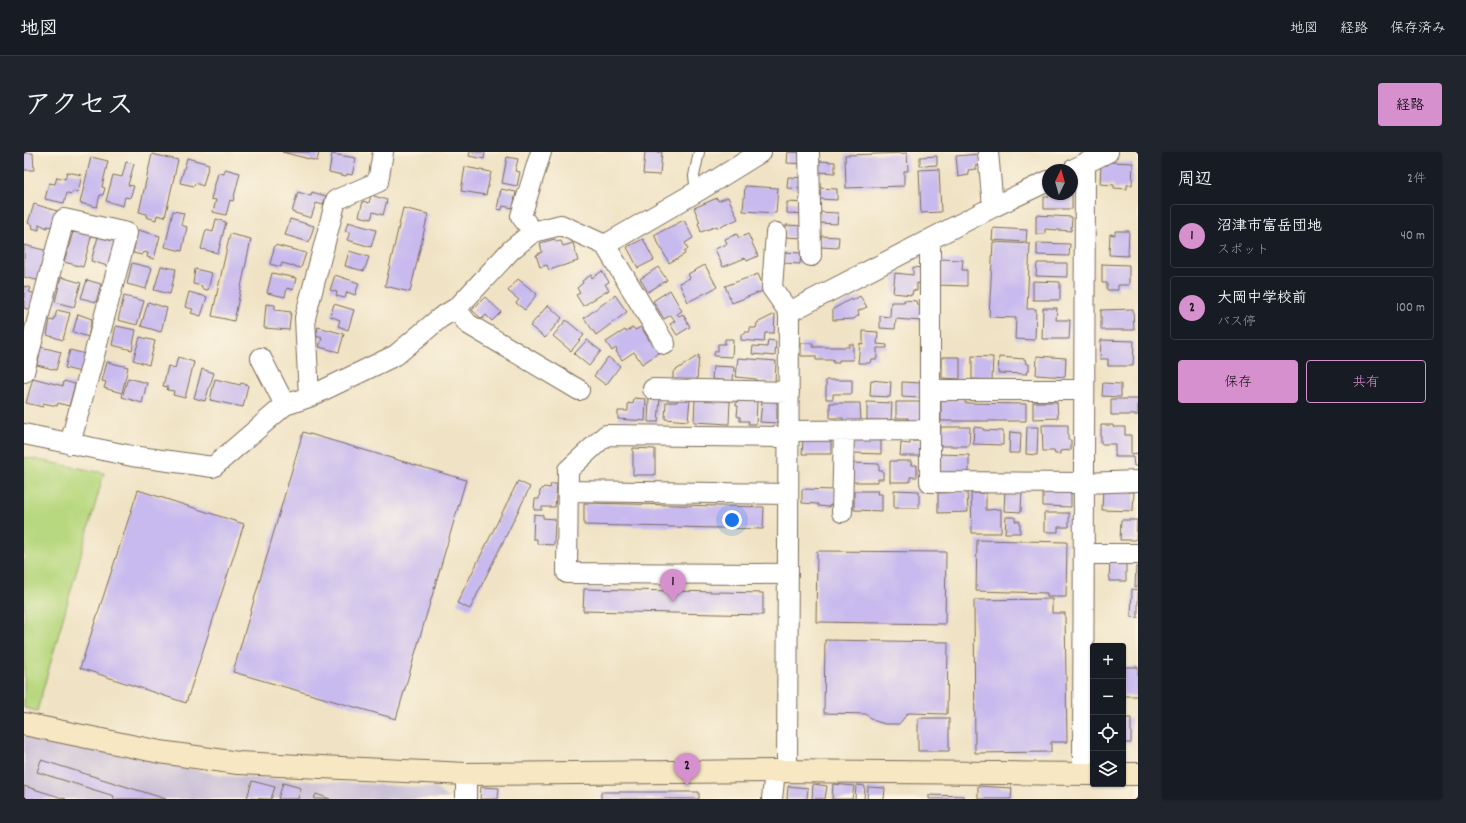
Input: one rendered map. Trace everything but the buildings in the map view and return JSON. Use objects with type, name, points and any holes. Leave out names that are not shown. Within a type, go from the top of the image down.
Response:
[{"type":"street","points":[[309,398],[305,318],[336,200],[378,182],[383,152]]},
{"type":"street","points":[[533,232],[521,216],[541,152]]},
{"type":"street","points":[[605,245],[761,152]]},
{"type":"street","points":[[809,152],[811,256]]},
{"type":"street","points":[[988,152],[993,206]]},
{"type":"street","points":[[24,724],[160,752],[238,763],[466,774],[781,771],[1088,774],[1084,554],[1084,390],[1077,163],[1108,152]]},
{"type":"street","points":[[789,312],[993,206],[1042,184]]},
{"type":"street","points":[[24,372],[64,219],[127,233],[70,444]]},
{"type":"street","points":[[24,434],[132,456],[213,468],[285,405],[309,398],[396,355],[440,318],[456,309],[511,250],[533,232],[561,225],[605,245],[665,344]]},
{"type":"street","points":[[772,799],[781,771],[788,574],[789,434],[789,312],[772,288],[776,233]]},
{"type":"street","points":[[930,240],[930,482],[1084,483],[1138,480]]},
{"type":"street","points":[[456,309],[468,324],[578,390]]},
{"type":"street","points":[[261,358],[285,405]]},
{"type":"street","points":[[653,389],[789,392]]},
{"type":"street","points":[[930,390],[1084,390]]},
{"type":"street","points":[[788,574],[567,573],[568,470],[606,435],[789,434],[844,431],[930,430]]},
{"type":"street","points":[[842,512],[844,431]]},
{"type":"street","points":[[568,491],[788,494]]},
{"type":"street","points":[[1084,554],[1138,554]]},
{"type":"street","points":[[466,774],[466,799]]},
{"type":"street","points":[[1126,774],[1138,774]]},
{"type":"lane","points":[[696,192],[694,176],[699,152]]},
{"type":"shaded area","points":[[24,730],[222,776],[436,788],[447,799],[24,799]]},
{"type":"green space","points":[[24,457],[104,473],[37,711],[24,708]]},
{"type":"place","name":"沼津市富岳団地","points":[[673,602]]},
{"type":"place","name":"大岡中学校前","points":[[687,786]]}]
